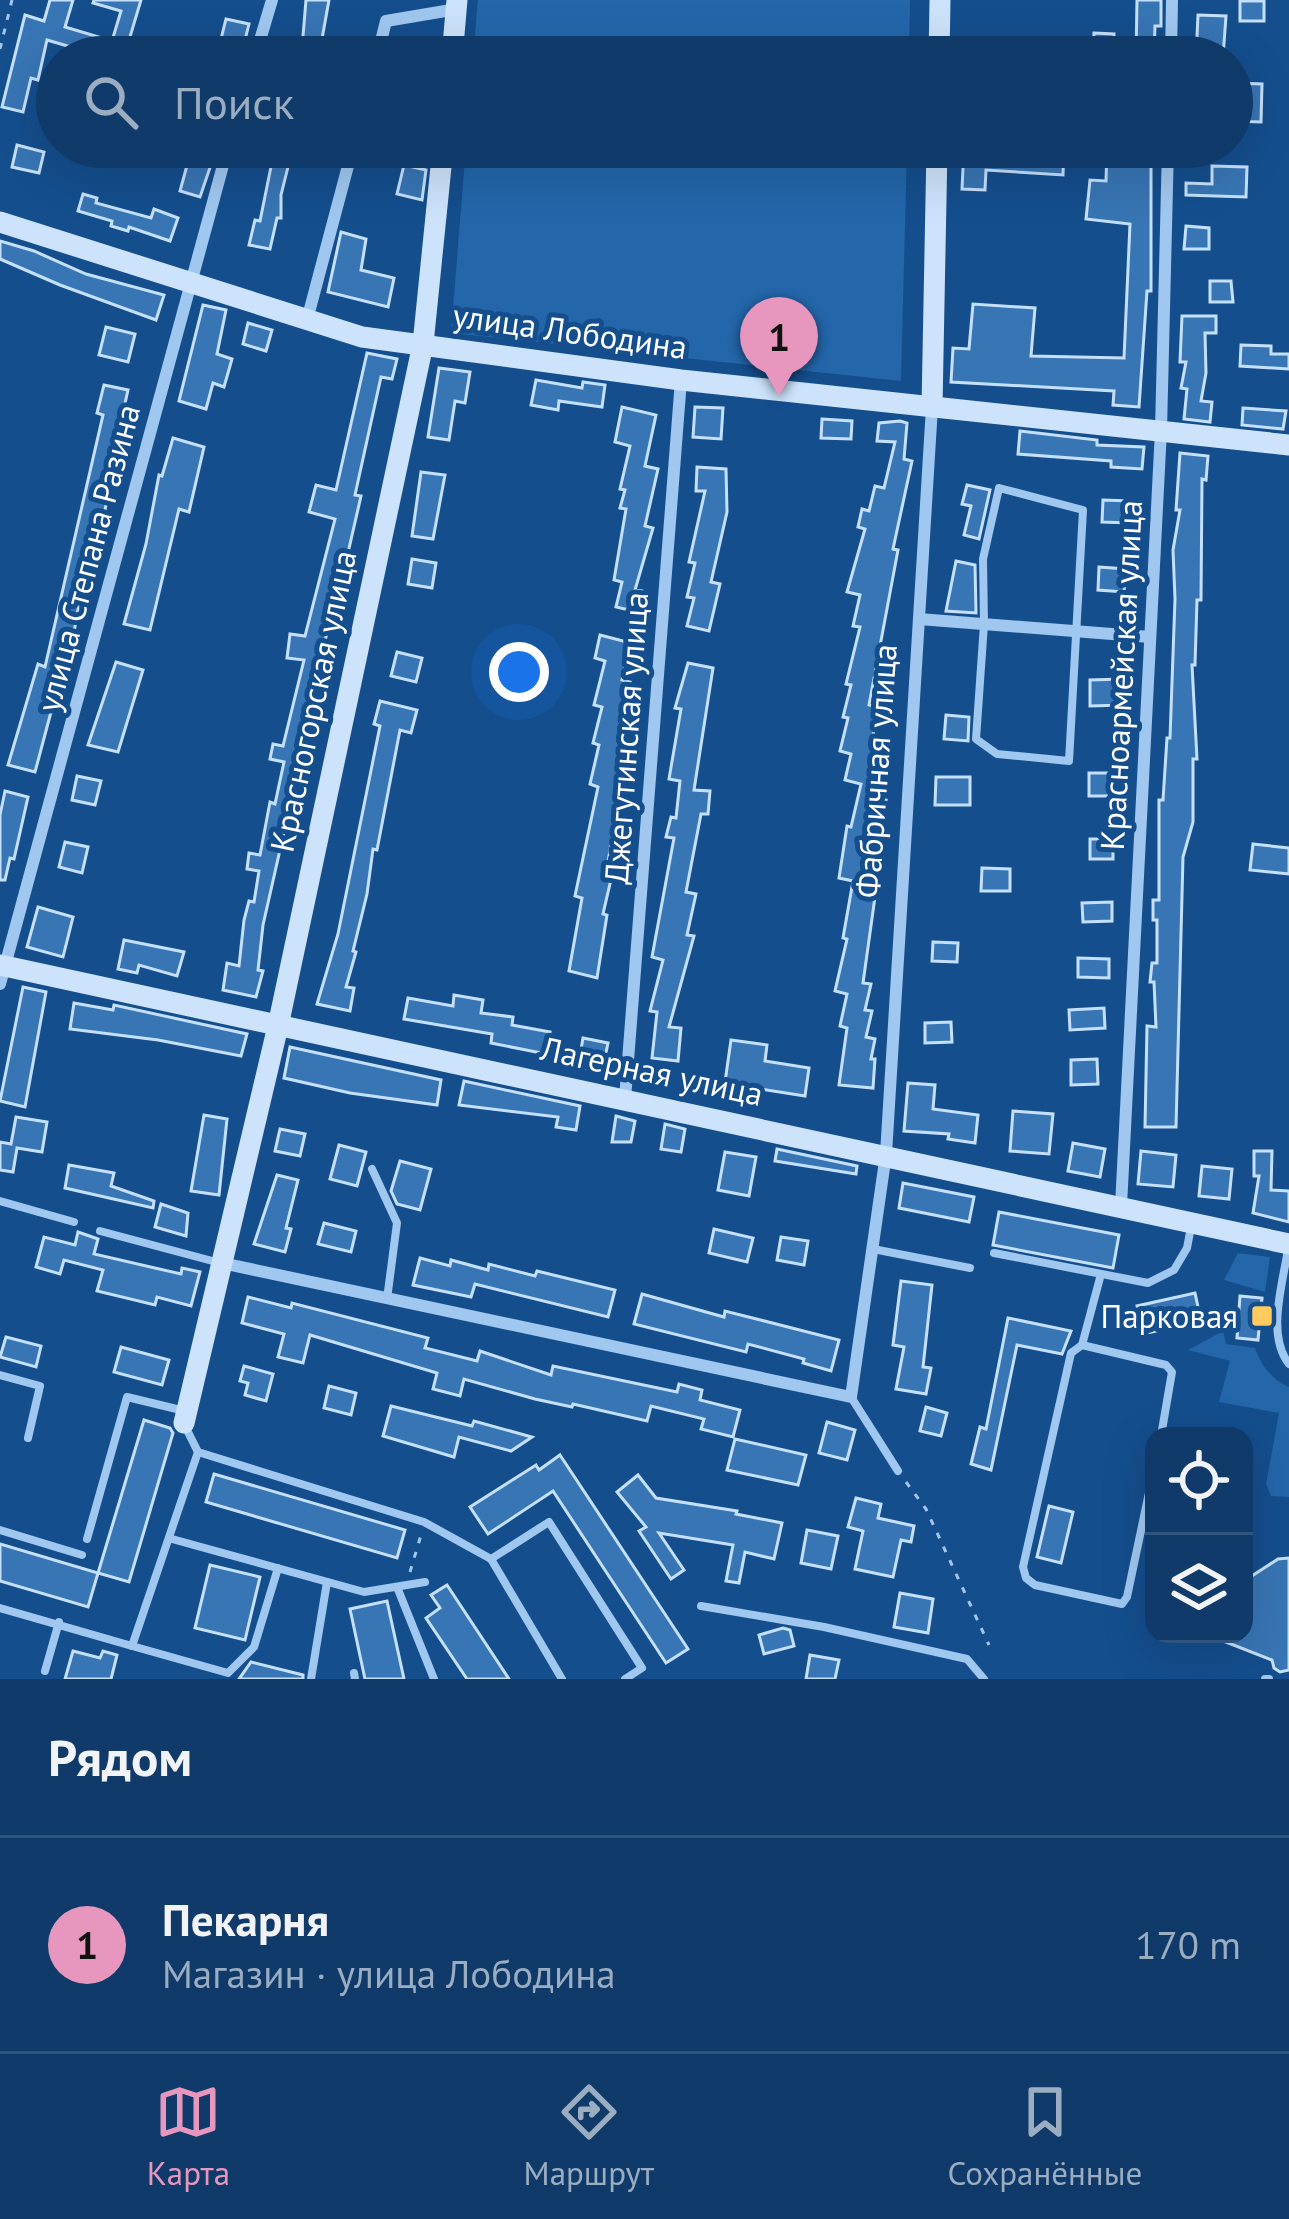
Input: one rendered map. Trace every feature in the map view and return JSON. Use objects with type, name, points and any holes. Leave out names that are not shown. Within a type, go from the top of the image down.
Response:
[{"type":"street","points":[[261,36],[272,0]]},
{"type":"street","points":[[939,36],[940,0]]},
{"type":"street","points":[[1171,36],[1172,0]]},
{"type":"street","points":[[382,36],[386,21],[457,5],[454,36]]},
{"type":"street","name":"улица Степана Разина","points":[[2,972],[222,168]]},
{"type":"street","points":[[307,320],[347,168]]},
{"type":"street","name":"Красногорская улица","points":[[185,1417],[278,1027],[423,344],[441,168]]},
{"type":"street","name":"Фабричная улица","points":[[851,1397],[886,1154],[932,407],[937,168]]},
{"type":"street","name":"Красноармейская улица","points":[[1121,1206],[1161,430],[1167,168]]},
{"type":"street","name":"улица Лободина","points":[[0,223],[362,337],[681,380],[1289,445]]},
{"type":"street","name":"Джегутинская улица","points":[[625,1100],[681,380]]},
{"type":"street","points":[[919,620],[1150,637]]},
{"type":"street","name":"Лагерная улица","points":[[2,972],[886,1154],[1289,1244]]},
{"type":"street","points":[[222,1263],[851,1397]]},
{"type":"lane","points":[[999,488],[1083,510],[1069,761],[997,754],[976,739],[984,624],[983,559],[999,488]]},
{"type":"lane","points":[[373,1169],[398,1223],[387,1301]]},
{"type":"lane","points":[[0,1201],[74,1222]]},
{"type":"lane","points":[[994,1253],[1148,1283],[1174,1270],[1192,1223]]},
{"type":"lane","points":[[100,1231],[222,1263]]},
{"type":"lane","points":[[1289,1244],[1278,1338],[1289,1364]]},
{"type":"lane","points":[[872,1249],[970,1268]]},
{"type":"lane","points":[[1101,1274],[1082,1345],[1071,1353],[1023,1567],[1026,1578],[1035,1585],[1122,1604],[1145,1512]]},
{"type":"lane","points":[[1082,1345],[1166,1365],[1172,1372],[1163,1427]]},
{"type":"lane","points":[[0,1375],[40,1386],[28,1438]]},
{"type":"lane","points":[[87,1539],[127,1397],[185,1417],[198,1452],[132,1646]]},
{"type":"lane","points":[[851,1397],[898,1471]]},
{"type":"lane","points":[[198,1452],[424,1522],[491,1559],[562,1679]]},
{"type":"lane","points":[[491,1559],[549,1522],[642,1668],[625,1679]]},
{"type":"lane","points":[[0,1530],[82,1555]]},
{"type":"lane","points":[[172,1539],[364,1592],[425,1582]]},
{"type":"lane","points":[[0,1608],[227,1676],[254,1647],[278,1568]]},
{"type":"lane","points":[[310,1679],[327,1582]]},
{"type":"lane","points":[[402,1586],[434,1679]]},
{"type":"lane","points":[[701,1606],[967,1659],[984,1679]]},
{"type":"lane","points":[[45,1671],[59,1622]]},
{"type":"path","points":[[0,49],[12,0]]},
{"type":"path","points":[[898,1471],[926,1509],[989,1645]]},
{"type":"path","points":[[402,1586],[424,1522]]},
{"type":"shaded area","points":[[478,0],[910,0],[909,36],[475,36]]},
{"type":"shaded area","points":[[464,168],[906,168],[901,381],[451,333]]},
{"type":"shaded area","points":[[1238,1253],[1270,1257],[1265,1292],[1224,1280]]},
{"type":"shaded area","points":[[1223,1331],[1226,1344],[1255,1348],[1268,1371],[1289,1387],[1289,1497],[1271,1496],[1266,1484],[1279,1413],[1219,1402],[1230,1361],[1188,1350]]},
{"type":"building","points":[[50,0],[73,0],[65,27],[95,36],[36,36],[36,79],[31,78],[23,112],[2,107],[25,15],[44,21]]},
{"type":"building","points":[[94,0],[141,0],[130,36],[114,36],[121,11],[93,3]]},
{"type":"building","points":[[306,0],[329,0],[323,36],[303,36]]},
{"type":"building","points":[[1137,0],[1161,0],[1161,26],[1155,26],[1155,36],[1136,36]]},
{"type":"building","points":[[1240,1],[1264,1],[1264,21],[1240,21]]},
{"type":"building","points":[[1198,15],[1226,16],[1225,36],[1197,36]]},
{"type":"building","points":[[226,19],[249,24],[246,36],[222,36]]},
{"type":"building","points":[[1253,84],[1262,84],[1261,122],[1253,122]]},
{"type":"building","points":[[17,145],[36,150],[39,173],[12,167]]},
{"type":"building","points":[[186,168],[210,168],[200,197],[180,191]]},
{"type":"building","points":[[271,168],[288,168],[281,218],[277,218],[270,249],[249,245],[255,220],[260,221]]},
{"type":"building","points":[[403,168],[426,170],[422,200],[397,194]]},
{"type":"building","points":[[963,168],[1063,168],[1063,175],[986,170],[985,190],[962,189]]},
{"type":"building","points":[[1106,168],[1151,168],[1151,291],[1147,291],[1139,407],[1113,405],[1114,391],[951,382],[953,348],[969,349],[973,304],[1035,308],[1031,356],[1124,358],[1130,224],[1086,219],[1090,180],[1106,181]]},
{"type":"building","points":[[1212,168],[1247,168],[1246,197],[1186,195],[1186,183],[1212,184]]},
{"type":"building","points":[[83,194],[97,198],[96,203],[151,218],[154,209],[178,218],[170,241],[111,226],[112,221],[78,211]]},
{"type":"building","points":[[1186,226],[1209,228],[1209,249],[1184,249]]},
{"type":"building","points":[[341,232],[366,239],[361,270],[394,278],[388,307],[328,292]]},
{"type":"building","points":[[0,241],[86,274],[164,295],[156,320],[0,259]]},
{"type":"building","points":[[1210,281],[1231,281],[1233,302],[1210,302]]},
{"type":"building","points":[[203,305],[226,310],[217,354],[232,359],[224,387],[213,383],[206,409],[179,401]]},
{"type":"building","points":[[1182,316],[1216,316],[1216,333],[1205,333],[1201,401],[1212,402],[1210,422],[1184,419]]},
{"type":"building","points":[[248,323],[272,330],[266,351],[243,344]]},
{"type":"building","points":[[106,327],[135,334],[128,362],[99,355]]},
{"type":"building","points":[[1241,345],[1271,346],[1271,354],[1289,354],[1289,369],[1240,366]]},
{"type":"building","points":[[367,353],[397,359],[392,379],[381,377],[355,495],[361,496],[328,626],[308,751],[292,797],[263,925],[258,970],[263,971],[256,997],[223,990],[227,963],[239,966],[244,920],[249,901],[254,902],[259,871],[247,869],[249,853],[260,855],[270,802],[275,804],[284,762],[270,759],[273,744],[283,746],[304,660],[287,658],[290,634],[305,636],[335,519],[309,512],[316,485],[336,490]]},
{"type":"building","points":[[439,368],[470,372],[465,403],[455,401],[449,440],[428,437]]},
{"type":"building","points":[[536,380],[582,388],[583,382],[605,385],[602,407],[559,401],[558,410],[531,405]]},
{"type":"building","points":[[104,385],[128,390],[120,440],[97,547],[92,546],[81,593],[73,638],[80,639],[74,665],[68,664],[55,697],[35,772],[8,765],[38,664],[45,667],[103,415],[97,413]]},
{"type":"building","points":[[622,407],[656,415],[645,466],[658,469],[645,526],[653,528],[635,590],[642,591],[637,612],[616,607],[622,582],[614,580],[626,509],[620,508],[625,490],[620,489],[630,446],[615,442]]},
{"type":"building","points":[[695,407],[723,408],[721,439],[693,437]]},
{"type":"building","points":[[1243,408],[1286,411],[1283,429],[1242,425]]},
{"type":"building","points":[[822,419],[852,421],[851,439],[821,438]]},
{"type":"building","points":[[879,423],[907,423],[904,459],[912,461],[869,705],[879,708],[872,740],[880,742],[870,796],[886,800],[881,821],[875,820],[864,864],[873,866],[867,895],[875,897],[863,983],[871,984],[865,1010],[872,1011],[866,1037],[875,1039],[873,1088],[839,1085],[847,1028],[840,1026],[847,994],[835,991],[853,881],[839,878],[847,826],[851,827],[861,784],[845,780],[851,754],[840,751],[851,685],[846,684],[860,627],[853,626],[860,595],[847,592],[865,529],[858,527],[862,509],[869,511],[875,486],[884,488],[895,442],[877,441]]},
{"type":"building","points":[[1020,431],[1097,440],[1097,445],[1144,447],[1142,469],[1111,467],[1111,461],[1018,454]]},
{"type":"building","points":[[173,438],[204,447],[189,512],[179,509],[150,630],[124,624],[159,475]]},
{"type":"building","points":[[1180,453],[1208,456],[1206,480],[1202,479],[1201,600],[1197,600],[1192,665],[1197,759],[1193,759],[1193,822],[1183,857],[1176,1127],[1145,1127],[1147,1026],[1156,1027],[1154,982],[1150,982],[1152,963],[1157,963],[1153,900],[1159,900],[1159,800],[1163,800],[1170,738]]},
{"type":"building","points":[[697,467],[726,469],[727,512],[711,582],[720,584],[709,631],[687,626],[694,598],[687,597],[695,563],[689,562],[705,491],[696,491]]},
{"type":"building","points":[[421,472],[445,475],[433,539],[412,536]]},
{"type":"building","points":[[967,485],[990,490],[979,539],[964,535],[971,506],[962,504]]},
{"type":"building","points":[[1103,500],[1130,501],[1130,523],[1102,522]]},
{"type":"building","points":[[412,559],[436,563],[432,588],[408,584]]},
{"type":"building","points":[[956,561],[975,565],[976,613],[946,611]]},
{"type":"building","points":[[1099,567],[1126,569],[1124,592],[1098,590]]},
{"type":"building","points":[[600,635],[631,643],[622,680],[630,682],[617,764],[624,766],[606,874],[612,875],[597,978],[569,971],[582,898],[575,896],[598,787],[590,784],[602,707],[594,705],[605,661],[595,658]]},
{"type":"building","points":[[397,652],[422,658],[416,682],[391,676]]},
{"type":"building","points":[[116,662],[143,670],[118,752],[88,745]]},
{"type":"building","points":[[688,663],[713,668],[694,790],[710,791],[686,892],[696,894],[687,935],[694,936],[669,1027],[681,1028],[678,1061],[652,1058],[657,1012],[650,1011],[663,960],[652,957],[674,838],[666,837],[671,817],[676,818],[680,781],[669,779],[681,709],[675,708]]},
{"type":"building","points":[[1123,679],[1124,705],[1090,706],[1090,680]]},
{"type":"building","points":[[380,701],[417,710],[411,733],[400,730],[377,850],[373,849],[346,987],[354,988],[350,1011],[317,1004],[338,934],[380,726],[374,724]]},
{"type":"building","points":[[946,715],[969,717],[968,741],[944,739]]},
{"type":"building","points":[[1089,773],[1116,773],[1116,796],[1089,796]]},
{"type":"building","points":[[77,776],[101,781],[95,805],[72,800]]},
{"type":"building","points":[[936,777],[970,777],[970,805],[935,805]]},
{"type":"building","points":[[5,791],[28,797],[14,859],[10,858],[5,880],[0,880],[0,815]]},
{"type":"building","points":[[1090,839],[1113,839],[1113,859],[1090,859]]},
{"type":"building","points":[[65,842],[88,847],[82,873],[59,867]]},
{"type":"building","points":[[1253,844],[1289,848],[1289,874],[1250,870]]},
{"type":"building","points":[[982,868],[1010,869],[1010,891],[981,891]]},
{"type":"building","points":[[1112,902],[1112,921],[1083,922],[1082,903]]},
{"type":"building","points":[[38,907],[73,917],[63,957],[27,947]]},
{"type":"building","points":[[124,940],[184,952],[177,976],[139,965],[137,973],[118,969]]},
{"type":"building","points":[[933,942],[958,943],[957,962],[932,961]]},
{"type":"building","points":[[1078,958],[1109,959],[1109,978],[1078,977]]},
{"type":"building","points":[[23,987],[46,992],[25,1107],[0,1101]]},
{"type":"building","points":[[454,995],[483,1000],[481,1013],[513,1017],[512,1025],[550,1032],[546,1054],[491,1043],[492,1034],[404,1019],[408,998],[453,1006]]},
{"type":"building","points":[[74,1003],[113,1010],[114,1005],[247,1034],[241,1056],[70,1029]]},
{"type":"building","points":[[1104,1008],[1105,1028],[1070,1030],[1069,1010]]},
{"type":"building","points":[[951,1022],[952,1042],[925,1043],[925,1023]]},
{"type":"building","points":[[583,1038],[608,1043],[602,1072],[578,1067]]},
{"type":"building","points":[[731,1040],[767,1045],[765,1061],[809,1068],[805,1096],[724,1089]]},
{"type":"building","points":[[290,1047],[441,1080],[437,1105],[284,1078]]},
{"type":"building","points":[[1097,1059],[1098,1084],[1071,1085],[1071,1060]]},
{"type":"building","points":[[464,1081],[580,1106],[576,1130],[556,1127],[558,1117],[459,1105]]},
{"type":"building","points":[[908,1083],[935,1085],[933,1109],[978,1115],[975,1143],[948,1139],[949,1134],[904,1131]]},
{"type":"building","points":[[1013,1111],[1053,1114],[1049,1154],[1010,1151]]},
{"type":"building","points":[[204,1115],[227,1119],[219,1195],[191,1191]]},
{"type":"building","points":[[616,1116],[635,1121],[631,1142],[612,1142]]},
{"type":"building","points":[[16,1117],[47,1122],[42,1152],[17,1148],[13,1172],[0,1170],[0,1142],[11,1144]]},
{"type":"building","points":[[665,1124],[685,1129],[681,1152],[661,1149]]},
{"type":"building","points":[[280,1129],[305,1134],[300,1156],[275,1151]]},
{"type":"building","points":[[1073,1143],[1105,1149],[1100,1177],[1068,1171]]},
{"type":"building","points":[[339,1145],[366,1152],[357,1186],[330,1179]]},
{"type":"building","points":[[777,1149],[857,1166],[856,1174],[775,1161]]},
{"type":"building","points":[[1141,1151],[1176,1155],[1173,1187],[1138,1184]]},
{"type":"building","points":[[1254,1151],[1272,1151],[1271,1190],[1289,1191],[1289,1222],[1253,1213],[1259,1176],[1254,1176]]},
{"type":"building","points":[[725,1152],[756,1157],[749,1196],[718,1190]]},
{"type":"building","points":[[400,1161],[431,1169],[420,1210],[397,1204],[391,1191]]},
{"type":"building","points":[[69,1165],[114,1173],[111,1186],[154,1201],[153,1208],[65,1188]]},
{"type":"building","points":[[1202,1166],[1232,1169],[1229,1199],[1199,1196]]},
{"type":"building","points":[[277,1175],[298,1180],[285,1252],[254,1244]]},
{"type":"building","points":[[903,1183],[974,1197],[969,1222],[899,1208]]},
{"type":"building","points":[[161,1204],[188,1213],[186,1236],[155,1227]]},
{"type":"building","points":[[999,1212],[1119,1235],[1113,1268],[993,1245]]},
{"type":"building","points":[[324,1223],[356,1231],[351,1252],[318,1244]]},
{"type":"building","points":[[714,1229],[753,1238],[747,1262],[709,1253]]},
{"type":"building","points":[[78,1232],[98,1239],[94,1254],[181,1274],[182,1268],[200,1272],[191,1306],[157,1297],[155,1305],[97,1291],[103,1270],[64,1260],[60,1274],[36,1267],[44,1237],[75,1245]]},
{"type":"building","points":[[781,1237],[808,1241],[804,1265],[777,1260]]},
{"type":"building","points":[[420,1258],[488,1270],[489,1264],[535,1276],[537,1271],[615,1290],[608,1317],[475,1284],[471,1297],[413,1285]]},
{"type":"building","points":[[901,1281],[932,1285],[923,1367],[931,1368],[926,1394],[896,1389],[904,1347],[893,1345]]},
{"type":"building","points":[[1195,1293],[1201,1321],[1143,1334],[1137,1306]]},
{"type":"building","points":[[642,1294],[724,1317],[725,1311],[839,1340],[831,1371],[748,1344],[746,1352],[634,1324]]},
{"type":"building","points":[[1240,1296],[1262,1298],[1258,1340],[1237,1338]]},
{"type":"building","points":[[248,1297],[291,1308],[292,1303],[428,1338],[425,1348],[477,1361],[480,1351],[551,1375],[553,1366],[677,1392],[679,1384],[702,1390],[700,1400],[740,1410],[733,1437],[701,1429],[704,1419],[651,1406],[647,1421],[535,1399],[464,1379],[460,1396],[433,1389],[437,1373],[310,1335],[303,1363],[278,1357],[284,1334],[242,1323]]},
{"type":"building","points":[[1008,1318],[1071,1331],[1062,1354],[1017,1345],[991,1470],[971,1464],[980,1427],[986,1429]]},
{"type":"building","points":[[6,1337],[41,1346],[36,1367],[0,1357]]},
{"type":"building","points":[[121,1347],[169,1360],[162,1385],[114,1372]]},
{"type":"building","points":[[244,1366],[273,1374],[266,1401],[245,1395],[248,1383],[240,1381]]},
{"type":"building","points":[[329,1386],[356,1393],[351,1415],[324,1408]]},
{"type":"building","points":[[391,1406],[532,1437],[511,1451],[459,1437],[454,1457],[383,1436]]},
{"type":"building","points":[[926,1407],[947,1413],[941,1436],[920,1431]]},
{"type":"building","points":[[144,1420],[173,1433],[129,1582],[98,1573]]},
{"type":"building","points":[[827,1422],[855,1430],[847,1460],[819,1453]]},
{"type":"building","points":[[735,1439],[806,1455],[798,1485],[727,1470]]},
{"type":"building","points":[[560,1455],[688,1649],[666,1663],[553,1491],[488,1534],[470,1507]]},
{"type":"building","points":[[214,1474],[405,1530],[397,1558],[206,1502]]},
{"type":"building","points":[[638,1475],[656,1498],[782,1523],[774,1559],[745,1552],[739,1583],[726,1581],[733,1545],[659,1533],[684,1570],[671,1579],[639,1531],[646,1527],[617,1492]]},
{"type":"building","points":[[856,1498],[881,1504],[878,1518],[914,1526],[911,1542],[901,1540],[893,1577],[855,1569],[863,1531],[848,1527]]},
{"type":"building","points":[[1049,1506],[1073,1512],[1061,1563],[1037,1557]]},
{"type":"building","points":[[807,1530],[838,1536],[831,1569],[801,1563]]},
{"type":"building","points":[[0,1544],[98,1573],[88,1607],[0,1581]]},
{"type":"building","points":[[1289,1558],[1289,1670],[1280,1672],[1272,1660],[1228,1643],[1253,1643],[1253,1575],[1278,1559]]},
{"type":"building","points":[[210,1565],[260,1577],[245,1640],[195,1628]]},
{"type":"building","points":[[447,1585],[509,1679],[467,1679],[426,1618],[440,1608],[431,1595]]},
{"type":"building","points":[[900,1593],[933,1599],[928,1633],[894,1627]]},
{"type":"building","points":[[387,1601],[404,1679],[365,1679],[350,1609]]},
{"type":"building","points":[[790,1630],[794,1646],[764,1654],[759,1635]]},
{"type":"building","points":[[73,1651],[100,1658],[103,1651],[117,1655],[111,1679],[65,1679]]},
{"type":"building","points":[[810,1655],[839,1660],[835,1679],[806,1679]]},
{"type":"building","points":[[251,1662],[303,1675],[303,1679],[239,1679]]},
{"type":"place","name":"Пекарня","points":[[779,396]]},
{"type":"place","name":"Парковая","points":[[1262,1316]]}]
